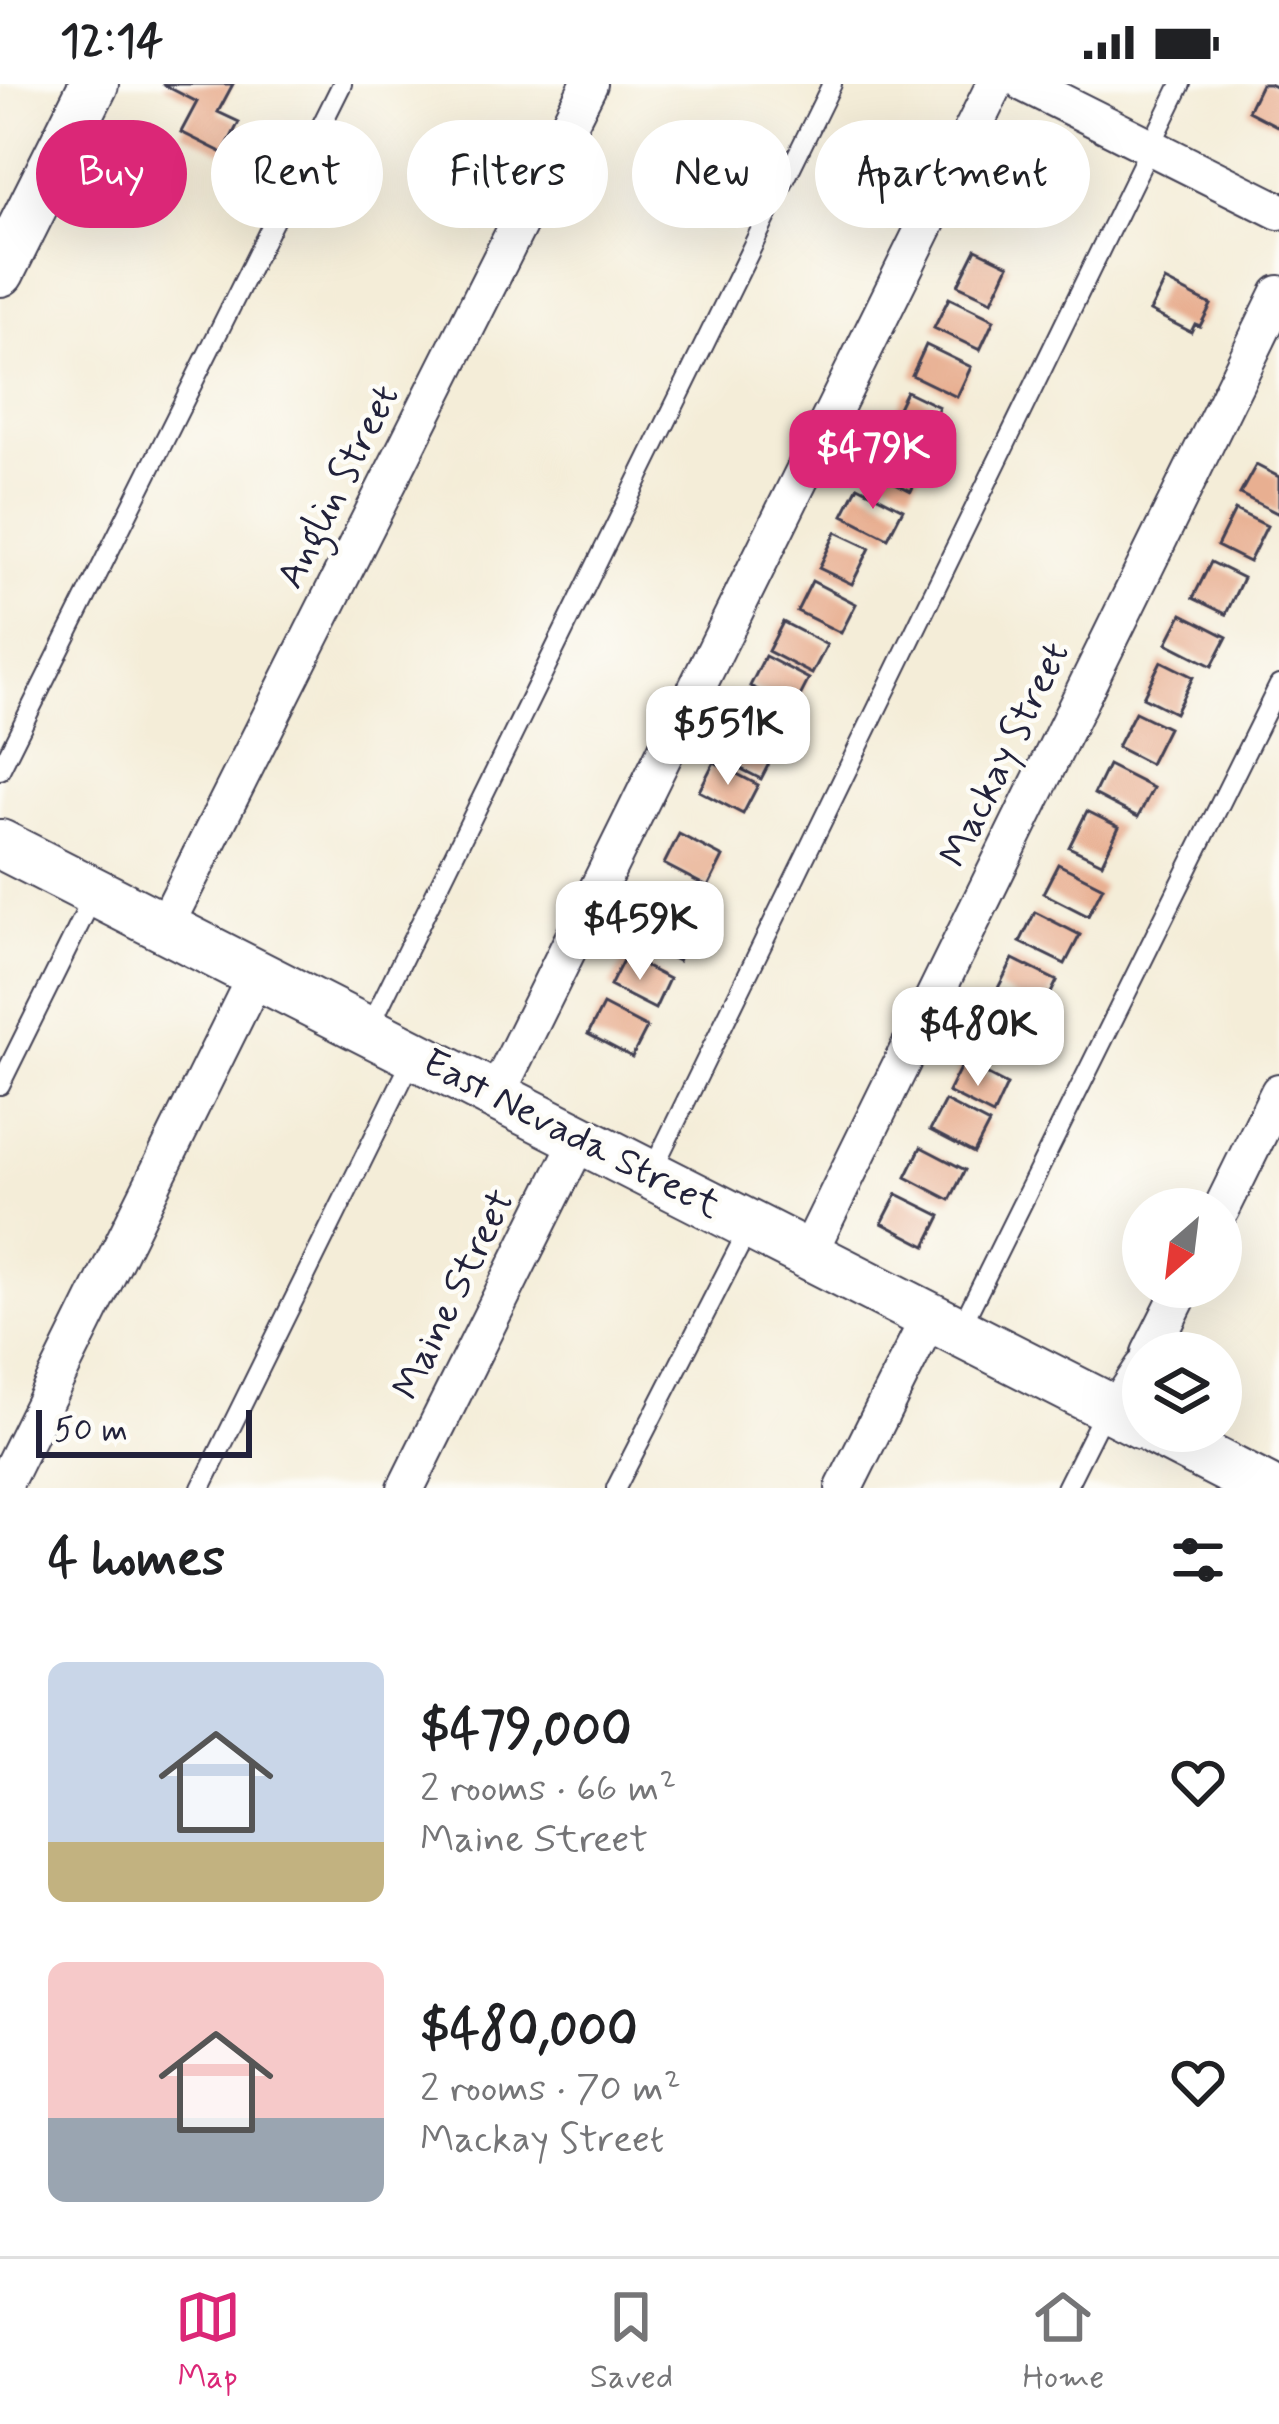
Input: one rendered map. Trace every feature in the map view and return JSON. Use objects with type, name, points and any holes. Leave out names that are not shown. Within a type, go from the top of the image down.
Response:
[{"type":"street","points":[[0,272],[94,84]]},
{"type":"street","name":"Anglin Street","points":[[164,928],[589,84]]},
{"type":"street","points":[[495,1097],[995,84]]},
{"type":"street","points":[[1024,84],[1279,211]]},
{"type":"street","name":"Mackay Street","points":[[808,1254],[1279,294]]},
{"type":"street","name":"East Nevada Street","points":[[0,844],[1122,1414]]},
{"type":"street","points":[[2,1488],[256,975]]},
{"type":"street","points":[[1232,1188],[1279,1092]]},
{"type":"street","name":"Maine Street","points":[[406,1488],[579,1140]]},
{"type":"street","points":[[844,1488],[945,1323]]},
{"type":"street","name":"East Nevada Street","points":[[1196,1452],[1266,1488]]},
{"type":"lane","points":[[0,770],[342,84]]},
{"type":"lane","points":[[367,1032],[832,84]]},
{"type":"lane","points":[[650,1175],[1181,84]]},
{"type":"lane","points":[[945,1323],[1279,686]]},
{"type":"lane","points":[[0,1084],[95,893]]},
{"type":"lane","points":[[201,1488],[414,1056]]},
{"type":"lane","points":[[616,1488],[750,1226]]},
{"type":"lane","points":[[1066,1488],[1122,1427]]},
{"type":"building","points":[[162,84],[233,84],[218,112],[235,120],[211,120],[211,147],[187,135],[187,121],[197,102]]},
{"type":"building","points":[[1261,84],[1279,89],[1279,127],[1248,111]]},
{"type":"building","points":[[976,249],[1009,265],[992,301],[958,285]]},
{"type":"building","points":[[1165,281],[1211,305],[1200,326],[1195,324],[1191,332],[1150,311]]},
{"type":"building","points":[[949,298],[994,320],[980,350],[934,328]]},
{"type":"building","points":[[926,345],[971,367],[957,397],[912,375]]},
{"type":"building","points":[[906,391],[939,407],[922,442],[889,426]]},
{"type":"building","points":[[881,439],[925,462],[911,491],[866,468]]},
{"type":"building","points":[[1256,465],[1279,477],[1279,514],[1240,494]]},
{"type":"building","points":[[858,486],[903,509],[888,538],[843,515]]},
{"type":"building","points":[[1235,510],[1267,526],[1249,562],[1217,546]]},
{"type":"building","points":[[836,532],[870,548],[852,584],[819,568]]},
{"type":"building","points":[[1211,562],[1243,578],[1226,614],[1193,598]]},
{"type":"building","points":[[812,581],[856,604],[841,633],[797,611]]},
{"type":"building","points":[[1182,614],[1227,637],[1212,666],[1167,643]]},
{"type":"building","points":[[783,622],[827,645],[812,674],[768,651]]},
{"type":"building","points":[[765,656],[809,679],[794,708],[750,686]]},
{"type":"building","points":[[1161,661],[1193,677],[1175,713],[1143,697]]},
{"type":"building","points":[[1135,712],[1168,728],[1150,764],[1117,747]]},
{"type":"building","points":[[732,727],[776,750],[761,779],[716,756]]},
{"type":"building","points":[[714,762],[758,785],[743,814],[699,791]]},
{"type":"building","points":[[1108,765],[1153,788],[1138,817],[1094,794]]},
{"type":"building","points":[[1087,811],[1119,827],[1102,863],[1069,847]]},
{"type":"building","points":[[679,834],[723,857],[708,887],[664,864]]},
{"type":"building","points":[[1058,864],[1103,887],[1088,916],[1043,893]]},
{"type":"building","points":[[648,909],[693,932],[678,961],[633,939]]},
{"type":"building","points":[[1035,912],[1080,935],[1065,964],[1020,942]]},
{"type":"building","points":[[625,956],[669,979],[655,1009],[610,986]]},
{"type":"building","points":[[1013,959],[1057,981],[1042,1011],[998,988]]},
{"type":"building","points":[[603,1005],[647,1028],[632,1057],[588,1034]]},
{"type":"building","points":[[963,1062],[1007,1085],[993,1115],[948,1092]]},
{"type":"building","points":[[945,1101],[989,1124],[974,1153],[930,1130]]},
{"type":"building","points":[[921,1147],[965,1170],[950,1200],[906,1177]]},
{"type":"building","points":[[897,1194],[941,1216],[926,1246],[882,1223]]}]
